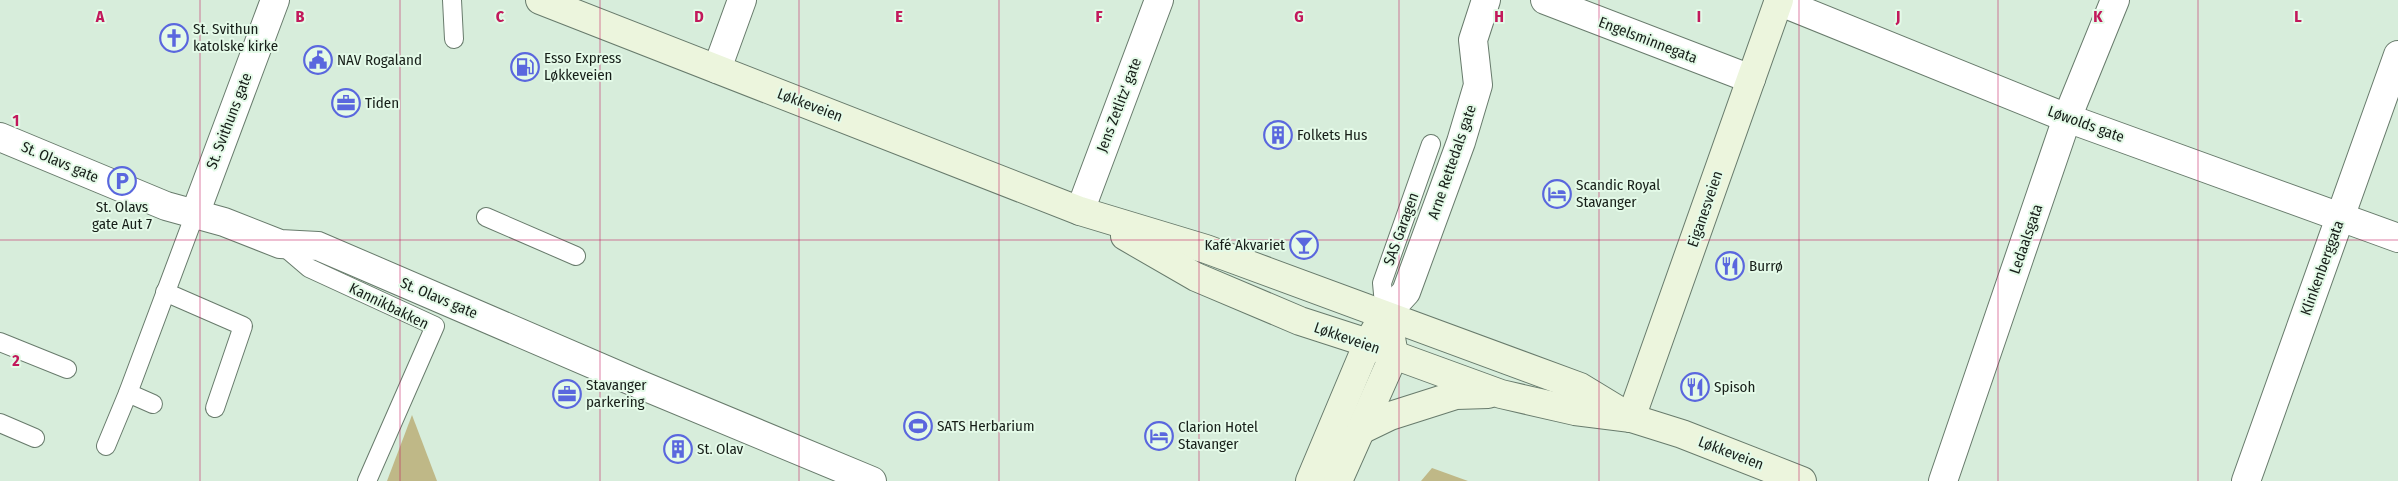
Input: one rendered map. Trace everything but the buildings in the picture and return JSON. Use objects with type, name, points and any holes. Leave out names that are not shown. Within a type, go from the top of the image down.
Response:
[{"type":"main road","name":"Løkkeveien","points":[[540,0],[1080,211],[1206,249],[1580,387],[1631,418]]},
{"type":"main road","name":"Eiganesveien","points":[[1631,418],[1779,0]]},
{"type":"main road","name":"Løkkeveien","points":[[1080,211],[1196,276],[1300,321],[1368,343],[1394,355],[1501,394],[1575,411],[1631,418],[1682,434],[1802,481]]},
{"type":"main road","name":"Arne Rettedals gate","points":[[1310,481],[1368,343],[1385,315]]},
{"type":"main road","points":[[1338,481],[1394,355],[1385,315]]},
{"type":"main road","points":[[1361,430],[1390,416],[1456,395],[1501,394]]},
{"type":"street","name":"St. Svithuns gate","points":[[195,214],[275,0]]},
{"type":"street","points":[[717,69],[742,0]]},
{"type":"street","name":"Jens Zetlitz' gate","points":[[1080,211],[1159,0]]},
{"type":"street","name":"Arne Rettedals gate","points":[[1385,315],[1406,292],[1461,142],[1478,85],[1473,40],[1486,0]]},
{"type":"street","name":"Engelsminnegata","points":[[1545,0],[1751,79]]},
{"type":"street","name":"Løwolds gate","points":[[1779,0],[2067,118],[2398,238]]},
{"type":"street","name":"Ledaalsgata","points":[[1943,481],[2067,118],[2115,0]]},
{"type":"street","name":"Klinkenberggata","points":[[2246,481],[2398,55]]},
{"type":"street","name":"St. Olavs gate","points":[[0,137],[166,206],[224,222],[280,244],[318,246],[641,385],[872,481]]},
{"type":"lane","points":[[452,0],[454,40]]},
{"type":"lane","name":"SAS Garagen","points":[[1385,315],[1382,283],[1431,144]]},
{"type":"lane","points":[[106,446],[128,393],[195,214]]},
{"type":"lane","points":[[486,217],[576,256]]},
{"type":"lane","name":"Kannikbakken","points":[[280,244],[309,268],[434,326],[367,481]]},
{"type":"lane","points":[[165,292],[243,326],[215,408]]},
{"type":"lane","points":[[0,342],[68,369]]},
{"type":"lane","points":[[128,393],[154,404]]},
{"type":"lane","points":[[0,423],[35,438]]},
{"type":"shaded area","points":[[412,415],[437,481],[387,481]]},
{"type":"shaded area","points":[[1432,468],[1468,481],[1421,481]]},
{"type":"place","name":"St. Svithun katolske kirke","points":[[174,38]]},
{"type":"place","name":"NAV Rogaland","points":[[318,60]]},
{"type":"place","name":"Esso Express Løkkeveien","points":[[525,67]]},
{"type":"place","name":"Tiden","points":[[346,103]]},
{"type":"place","name":"Folkets Hus","points":[[1278,135]]},
{"type":"place","name":"St. Olavs gate Aut 7","points":[[122,181]]},
{"type":"place","name":"Scandic Royal Stavanger","points":[[1557,194]]},
{"type":"place","name":"Kafé Akvariet","points":[[1304,245]]},
{"type":"place","name":"Burrø","points":[[1730,266]]},
{"type":"place","name":"Spisoh","points":[[1695,387]]},
{"type":"place","name":"Stavanger parkering","points":[[567,394]]},
{"type":"place","name":"SATS Herbarium","points":[[918,426]]},
{"type":"place","name":"Clarion Hotel Stavanger","points":[[1159,436]]},
{"type":"place","name":"St. Olav","points":[[678,449]]}]
